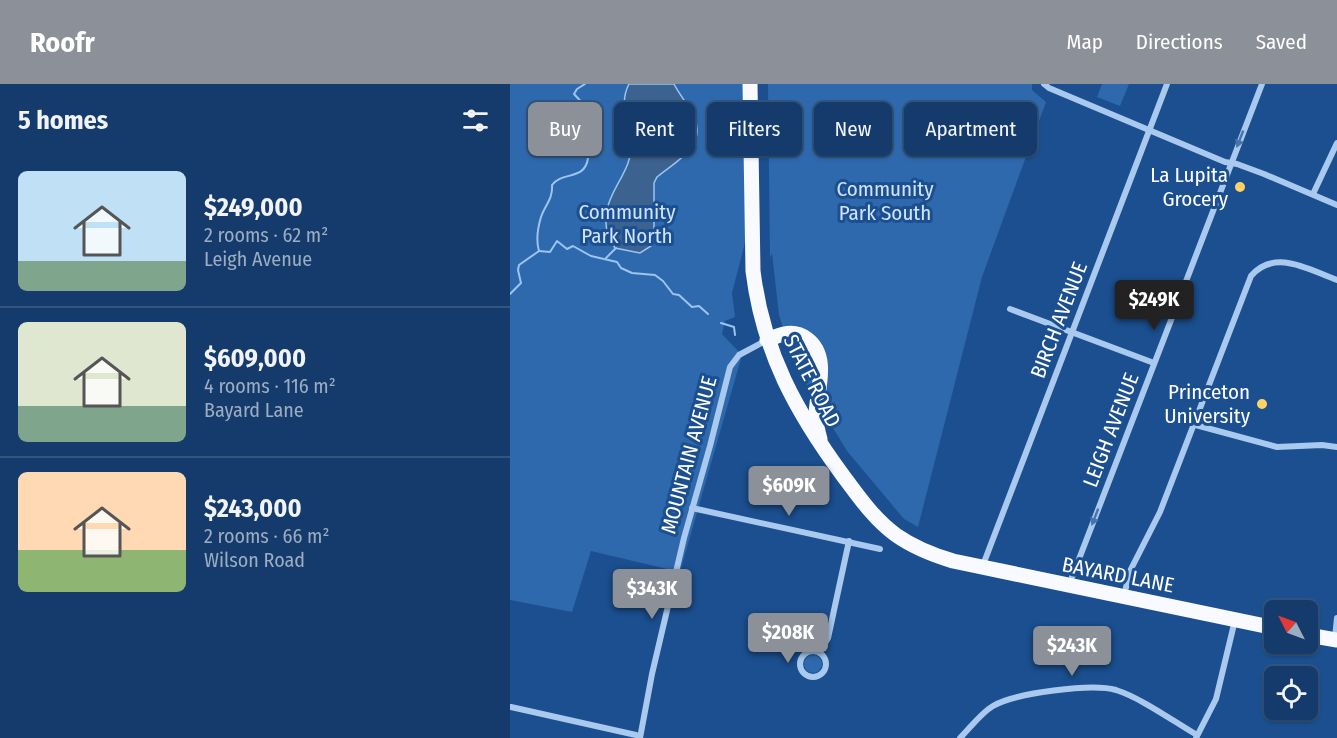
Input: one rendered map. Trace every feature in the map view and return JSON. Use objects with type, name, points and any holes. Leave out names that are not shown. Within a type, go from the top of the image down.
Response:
[{"type":"highway","name":"STATE ROAD","points":[[750,84],[753,271],[756,296],[767,340],[792,398],[826,453],[866,507],[886,527],[922,550],[954,561]]},
{"type":"highway","points":[[767,340],[783,334],[800,335],[818,351],[821,366],[816,416],[820,439],[826,453]]},
{"type":"highway","name":"BAYARD LANE","points":[[954,561],[1264,626]]},
{"type":"highway","points":[[1318,636],[1336,640]]},
{"type":"street","points":[[1044,84],[1149,130],[1337,205]]},
{"type":"street","name":"BIRCH AVENUE","points":[[982,568],[1167,84]]},
{"type":"street","name":"LEIGH AVENUE","points":[[1068,586],[1262,84]]},
{"type":"street","points":[[1313,194],[1337,143]]},
{"type":"street","points":[[1124,598],[1129,573],[1160,512],[1192,424],[1251,276],[1269,263],[1286,261],[1337,280]]},
{"type":"street","points":[[1010,309],[1154,363]]},
{"type":"street","name":"MOUNTAIN AVENUE","points":[[640,738],[652,674],[692,508],[730,367],[739,356],[767,340]]},
{"type":"street","points":[[1192,424],[1277,447],[1322,445],[1337,447]]},
{"type":"street","points":[[692,508],[880,549]]},
{"type":"street","points":[[820,652],[828,638],[849,541]]},
{"type":"street","points":[[1336,640],[1337,618]]},
{"type":"street","points":[[960,738],[993,706],[1018,696],[1091,687],[1104,687],[1126,694],[1196,736],[1216,699],[1235,620]]},
{"type":"street","points":[[812,650],[820,652],[824,655],[827,664],[824,673],[816,677],[807,676],[800,665],[802,657],[812,650]]},
{"type":"street","points":[[511,707],[636,735],[640,738]]},
{"type":"green space","name":"Community Park North","points":[[510,84],[746,84],[746,102],[707,102],[707,156],[746,156],[747,235],[732,293],[735,317],[725,321],[722,334],[742,355],[680,572],[591,551],[572,612],[510,600]]},
{"type":"green space","name":"Community Park South","points":[[768,84],[1032,84],[1032,90],[1046,102],[1037,127],[1037,102],[904,102],[904,156],[1026,156],[982,277],[918,527],[904,519],[847,451],[796,367],[779,315],[772,253],[770,258],[769,156],[802,156],[802,102],[768,102]]},
{"type":"green space","points":[[1102,84],[1129,84],[1120,106],[1097,97]]},
{"type":"green space","points":[[813,655],[819,658],[822,664],[819,670],[813,673],[807,670],[804,664],[807,658]]},
{"type":"shaded area","points":[[629,84],[674,84],[685,102],[625,102]]},
{"type":"shaded area","points":[[630,156],[683,156],[657,177],[654,183],[654,238],[651,246],[640,253],[615,248],[607,232],[608,205]]},
{"type":"waterway","points":[[510,294],[521,283],[519,265],[539,251],[539,225],[550,198],[552,185],[561,178],[578,173],[586,165],[588,158],[583,151],[572,153],[568,149],[573,131],[587,114],[586,107],[574,94],[585,84]]},
{"type":"waterway","points":[[539,251],[550,252],[557,241],[567,249],[573,246],[591,256],[617,262],[621,268],[632,273],[655,275],[673,294],[679,295],[692,307],[699,306],[708,314]]},
{"type":"waterway","points":[[606,258],[616,248]]},
{"type":"waterway","points":[[721,323],[734,327],[735,335]]},
{"type":"place","name":"La Lupita Grocery","points":[[1240,187]]},
{"type":"place","name":"Princeton University","points":[[1262,404]]}]
